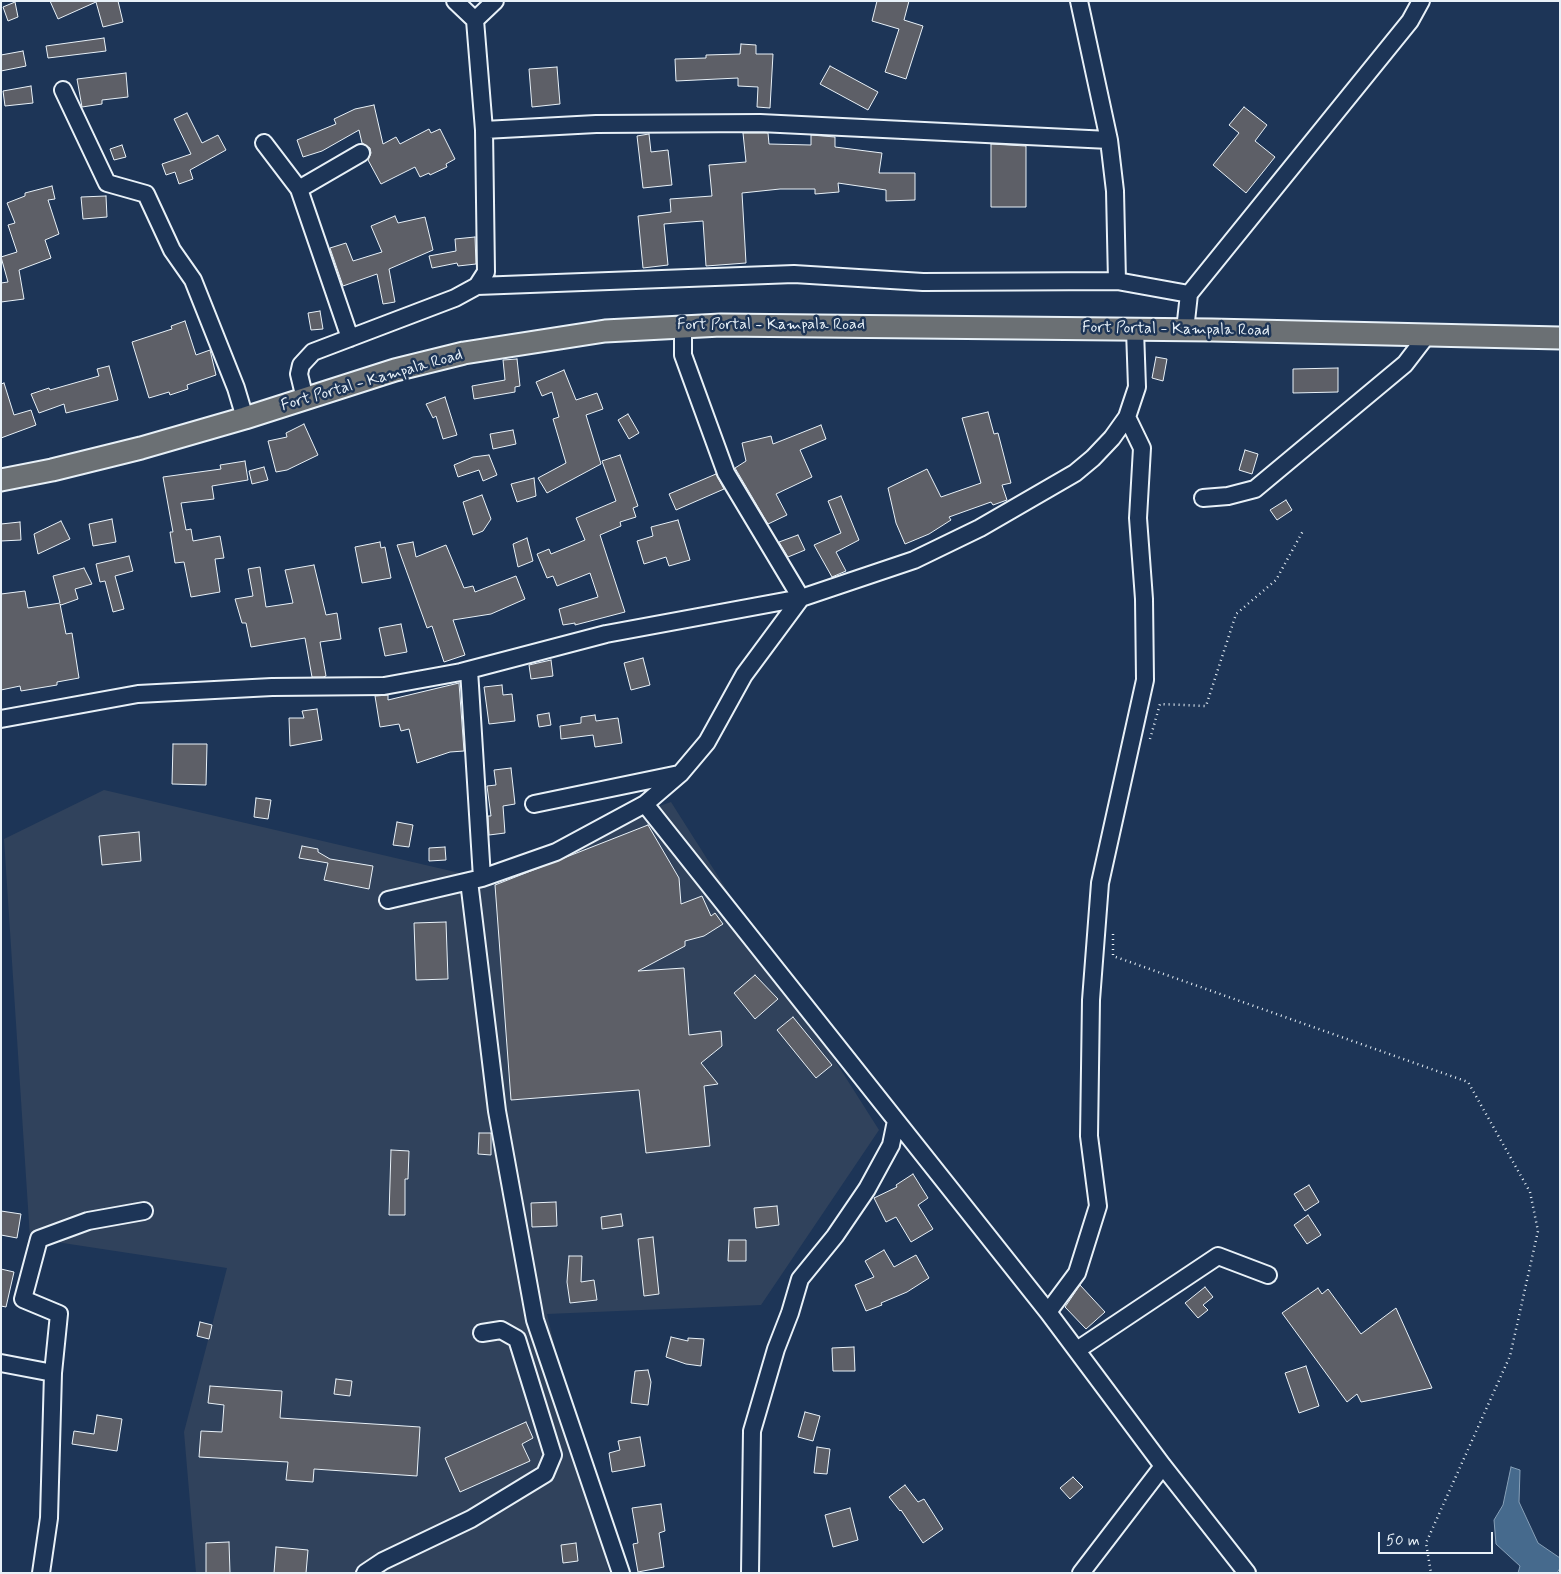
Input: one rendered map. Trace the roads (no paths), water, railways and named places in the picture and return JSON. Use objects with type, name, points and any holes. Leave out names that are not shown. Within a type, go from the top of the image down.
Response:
[{"type":"main road","name":"Fort Portal - Kampala Road","points":[[1,480],[61,468],[245,418],[395,370],[464,353],[605,331],[683,325],[1283,331],[1560,338]]},
{"type":"street","points":[[455,1],[475,20],[484,130],[486,272],[477,286]]},
{"type":"street","points":[[475,20],[495,1]]},
{"type":"street","points":[[1080,1],[1109,140],[1115,191],[1117,281]]},
{"type":"street","points":[[1185,330],[1189,294],[1410,21],[1421,1]]},
{"type":"street","points":[[63,90],[107,183],[146,194],[172,250],[193,280],[236,388],[245,418]]},
{"type":"street","points":[[484,130],[596,124],[760,123],[1109,140]]},
{"type":"street","points":[[264,143],[300,189],[350,338]]},
{"type":"street","points":[[300,189],[361,153]]},
{"type":"street","points":[[305,399],[299,374],[300,365],[313,352],[455,298],[477,286],[794,274],[922,282],[1117,281],[1189,294]]},
{"type":"street","points":[[683,325],[683,355],[726,473],[801,598]]},
{"type":"street","points":[[1,718],[138,694],[272,688],[384,686],[470,670],[606,634],[801,598],[914,560],[980,528],[1076,473],[1112,438],[1128,417],[1137,387],[1135,330]]},
{"type":"street","points":[[1203,498],[1228,496],[1255,489],[1405,364],[1428,334]]},
{"type":"street","points":[[1048,1312],[1077,1273],[1098,1206],[1089,1136],[1091,1000],[1100,883],[1144,680],[1144,599],[1138,518],[1142,448],[1128,417]]},
{"type":"street","points":[[388,900],[476,880],[556,852],[646,804],[680,774],[707,742],[744,675],[801,598]]},
{"type":"street","points":[[470,670],[476,880],[497,1111],[534,1320],[621,1573]]},
{"type":"street","points":[[534,804],[680,774]]},
{"type":"street","points":[[646,804],[1078,1350],[1162,1466],[1247,1573]]},
{"type":"street","points":[[750,1573],[752,1431],[776,1349],[790,1313],[800,1279],[830,1242],[867,1189],[891,1145],[896,1121]]},
{"type":"street","points":[[42,1573],[49,1518],[53,1373],[59,1314],[24,1299],[38,1239],[88,1221],[144,1211]]},
{"type":"street","points":[[1078,1350],[1218,1256],[1268,1275]]},
{"type":"street","points":[[365,1573],[382,1562],[471,1519],[545,1474],[553,1454],[517,1339],[501,1330],[482,1333]]},
{"type":"street","points":[[1,1363],[53,1373]]},
{"type":"street","points":[[1081,1573],[1162,1466]]}]
